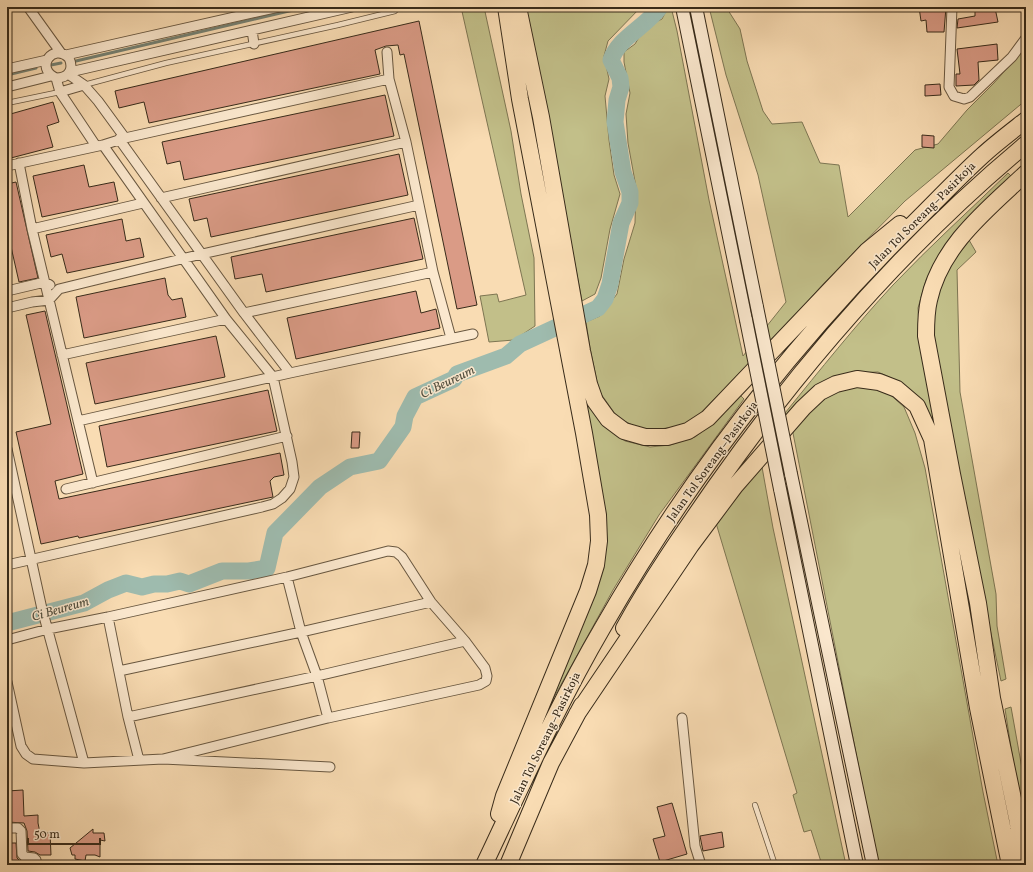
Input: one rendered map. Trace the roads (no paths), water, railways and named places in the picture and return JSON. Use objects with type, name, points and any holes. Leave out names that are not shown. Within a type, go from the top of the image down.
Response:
[{"type":"highway","points":[[483,865],[504,796],[588,591],[596,565],[599,541],[598,515],[584,433],[575,352],[565,299],[521,107],[506,7]]},
{"type":"highway","points":[[518,7],[541,117],[565,299]]},
{"type":"highway","name":"Jalan Tol Soreang–Pasirkoja","points":[[483,865],[569,688],[603,627],[639,566],[681,502],[741,419],[849,289],[878,258],[983,155],[1026,120]]},
{"type":"highway","name":"Jalan Tol Soreang–Pasirkoja","points":[[508,865],[551,764],[638,603],[681,535],[751,436],[819,351],[890,272],[995,170],[1026,144]]},
{"type":"highway","points":[[575,352],[595,401],[608,419],[624,431],[645,437],[667,438],[688,431],[708,418],[721,405],[867,251],[983,155]]},
{"type":"highway","points":[[1025,865],[1017,818],[992,698],[978,603],[926,336],[926,315],[929,299],[942,262],[967,229],[1026,173]]},
{"type":"highway","points":[[577,714],[700,534],[735,486],[803,408],[820,392],[836,384],[857,379],[879,382],[897,389],[917,406],[932,439],[978,708],[1010,865]]},
{"type":"main road","points":[[696,7],[791,474],[873,865]]},
{"type":"main road","points":[[683,10],[857,865]]},
{"type":"street","points":[[28,7],[61,53],[71,62],[69,73]]},
{"type":"street","points":[[7,69],[47,60],[50,56],[61,53],[279,7]]},
{"type":"street","points":[[7,87],[54,77],[65,77],[69,73],[352,7]]},
{"type":"street","points":[[952,7],[949,87],[954,96],[964,99],[970,97],[1012,57],[1026,38]]},
{"type":"street","points":[[252,30],[254,44]]},
{"type":"street","points":[[386,52],[389,79],[406,142],[433,272],[451,338]]},
{"type":"street","points":[[7,565],[273,504],[282,498],[290,488],[294,477],[287,436],[273,377],[226,319],[184,259],[60,92],[54,77],[46,68],[47,60]]},
{"type":"street","points":[[69,73],[84,85],[98,101],[161,198],[244,313],[290,373]]},
{"type":"street","points":[[7,166],[389,79]]},
{"type":"street","points":[[60,92],[84,85]]},
{"type":"street","points":[[161,198],[406,142]]},
{"type":"street","points":[[18,163],[32,228],[93,483]]},
{"type":"street","points":[[32,228],[143,203]]},
{"type":"street","points":[[7,308],[32,302],[49,300],[59,289],[202,254],[419,205]]},
{"type":"street","points":[[244,313],[433,272]]},
{"type":"street","points":[[7,291],[45,282],[59,289]]},
{"type":"street","points":[[62,355],[226,319]]},
{"type":"street","points":[[78,421],[290,373],[473,334]]},
{"type":"street","points":[[66,489],[287,436]]},
{"type":"street","points":[[7,449],[42,609],[84,763]]},
{"type":"street","points":[[7,640],[47,625],[108,617],[287,577],[388,551],[396,552],[402,557],[431,602],[485,668],[487,676],[486,681],[479,685],[328,718],[163,759]]},
{"type":"street","points":[[287,577],[301,632],[317,676],[328,718]]},
{"type":"street","points":[[119,671],[301,632],[431,602]]},
{"type":"street","points":[[108,617],[128,717],[139,760]]},
{"type":"street","points":[[128,717],[317,676],[464,641]]},
{"type":"street","points":[[7,682],[21,746],[26,754],[33,759],[84,763],[163,759],[330,766]]},
{"type":"street","points":[[682,718],[694,836],[701,865]]},
{"type":"street","points":[[7,828],[18,828],[21,831],[22,854],[25,857],[34,858],[37,865]]},
{"type":"lane","points":[[84,85],[166,63],[395,11],[398,7]]},
{"type":"lane","points":[[7,103],[60,92]]},
{"type":"lane","points":[[755,805],[775,865]]},
{"type":"waterway","points":[[76,61],[306,7]]},
{"type":"waterway","name":"Ci Beureum","points":[[7,623],[84,603],[108,590],[126,583],[142,587],[180,581],[189,584],[222,571],[249,571],[267,568],[275,533],[320,487],[350,467],[379,461],[403,427],[405,416],[415,397],[454,379],[457,374],[506,356],[520,344],[598,308],[605,299],[610,284],[621,223],[630,203],[630,192],[623,172],[615,122],[617,100],[621,87],[620,78],[611,60],[620,45],[660,7]]},
{"type":"waterway","points":[[51,65],[61,63]]},
{"type":"waterway","points":[[7,75],[36,68]]}]
